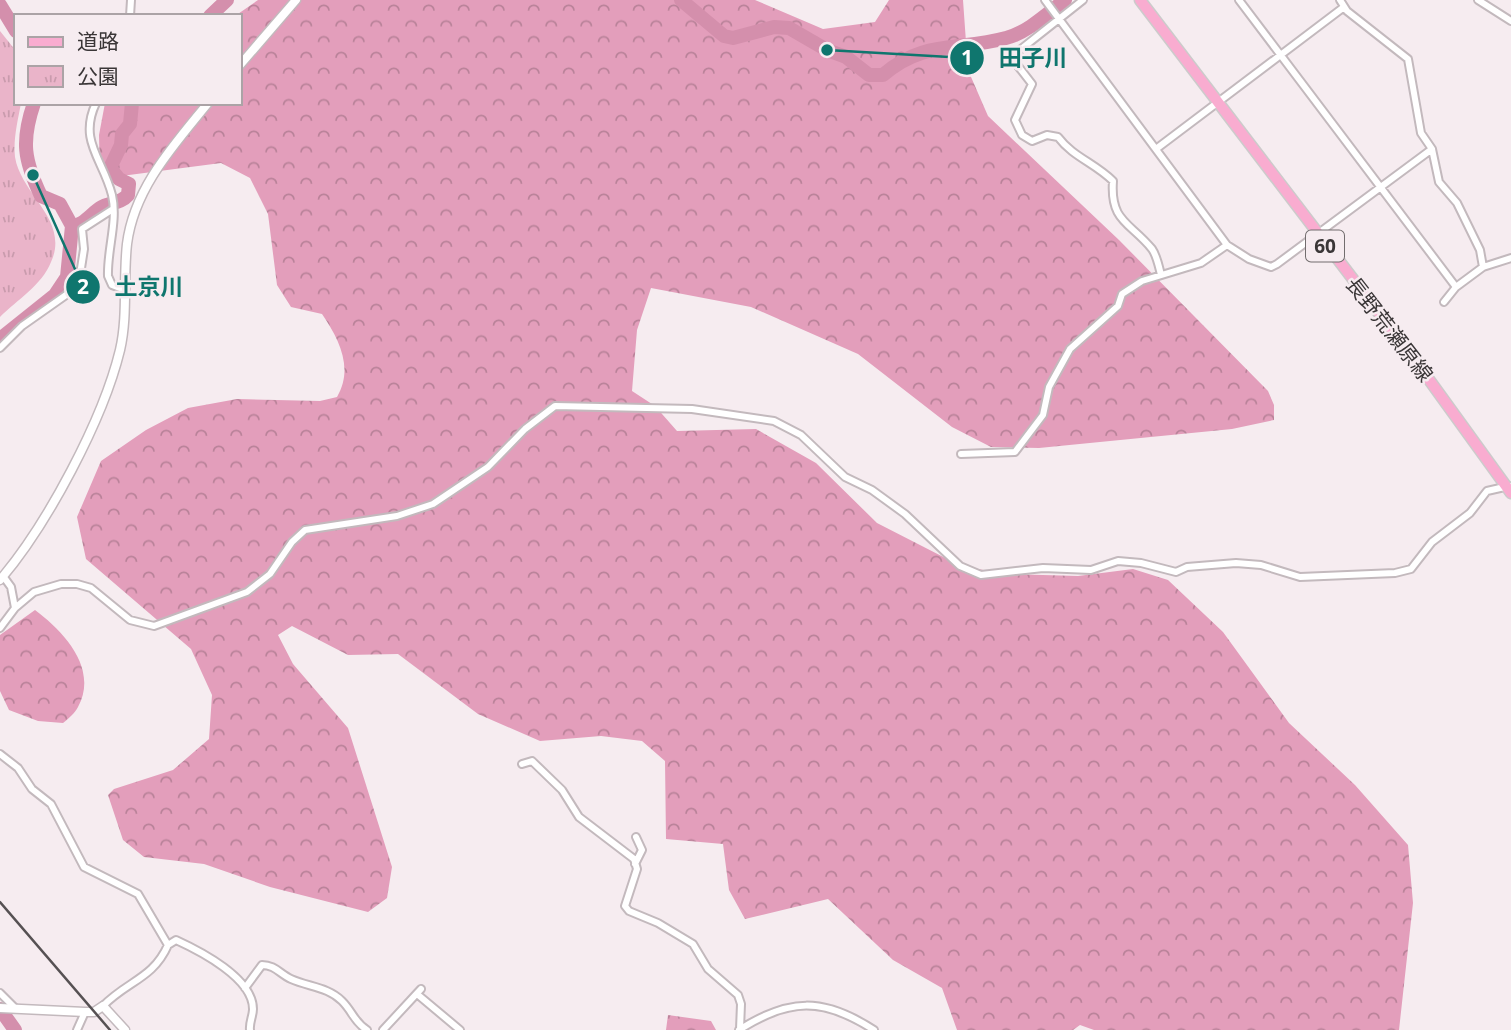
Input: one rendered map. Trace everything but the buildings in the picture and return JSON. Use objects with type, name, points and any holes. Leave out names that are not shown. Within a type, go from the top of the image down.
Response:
[{"type":"main road","name":"長野荒瀬原線","points":[[1140,0],[1509,488]]},
{"type":"street","points":[[242,63],[296,0]]},
{"type":"street","points":[[1083,0],[1010,57],[1032,84],[1015,120],[1022,135],[1032,141],[1047,135],[1058,137],[1070,153],[1101,169],[1113,181],[1112,202],[1127,226],[1153,251],[1161,275]]},
{"type":"street","points":[[1239,0],[1456,287]]},
{"type":"street","points":[[1478,0],[1511,21]]},
{"type":"street","points":[[1047,2],[1227,245],[1249,259],[1271,267],[1317,236],[1432,149]]},
{"type":"street","points":[[1156,149],[1281,55],[1342,4],[1408,59],[1421,133],[1432,149],[1439,181],[1457,203],[1480,250],[1483,267]]},
{"type":"street","points":[[95,105],[88,119],[88,132],[113,198],[108,276],[112,285],[125,290]]},
{"type":"street","points":[[15,608],[11,587],[1,578],[33,534],[105,402],[121,347],[131,222],[143,191],[162,160],[206,105]]},
{"type":"street","points":[[0,348],[22,326],[66,295],[79,281],[83,264],[82,229],[113,207]]},
{"type":"street","points":[[961,454],[1015,452],[1043,415],[1049,387],[1070,349],[1118,306],[1122,295],[1142,281],[1202,263],[1227,245]]},
{"type":"street","points":[[1444,302],[1456,287],[1483,267],[1511,258]]},
{"type":"street","points":[[0,628],[15,608],[34,592],[48,586],[77,584],[91,588],[130,620],[154,626],[170,622],[260,584],[292,542],[305,530],[397,516],[433,504],[488,467],[525,429],[555,406],[692,409],[774,421],[801,435],[845,477],[872,491],[905,514],[960,566],[981,575],[1043,568],[1091,570],[1127,561],[1176,572],[1187,567],[1236,563],[1273,567],[1300,577],[1395,573],[1411,569],[1433,542],[1470,513],[1487,491],[1509,488]]},
{"type":"street","points":[[0,754],[18,768],[32,789],[51,804],[84,867],[111,879],[143,900],[168,945]]},
{"type":"street","points":[[522,764],[532,761],[562,790],[579,817],[634,859],[637,869],[625,906],[629,911],[658,923],[693,944],[708,970],[738,995],[741,1004],[740,1030]]},
{"type":"street","points":[[635,864],[642,850],[636,837]]},
{"type":"street","points":[[0,1008],[94,1012],[119,990],[144,977],[160,963],[168,945],[176,940],[211,956],[245,988],[254,1007],[250,1030]]},
{"type":"street","points":[[245,988],[262,965],[271,965],[292,979],[317,985],[341,1000],[354,1021],[367,1030]]},
{"type":"street","points":[[383,1030],[419,992],[460,1030]]},
{"type":"street","points":[[0,993],[13,1009]]},
{"type":"street","points":[[103,1006],[125,1030]]},
{"type":"street","points":[[740,1030],[779,1007],[791,1006],[843,1012],[855,1016],[874,1030]]},
{"type":"street","points":[[76,1030],[85,1012]]},
{"type":"green space","points":[[258,0],[755,0],[823,29],[875,22],[889,0],[963,0],[968,70],[988,116],[1119,240],[1268,391],[1274,405],[1274,420],[1232,429],[1039,448],[991,447],[952,427],[858,354],[751,307],[651,288],[637,330],[632,391],[655,406],[677,431],[756,429],[816,463],[877,523],[959,565],[1003,574],[1078,576],[1133,569],[1168,580],[1223,632],[1289,723],[1355,785],[1408,845],[1413,903],[1399,1030],[1094,1030],[1080,1025],[1073,1030],[957,1030],[942,988],[893,960],[828,899],[745,919],[729,890],[723,844],[666,839],[665,761],[642,741],[601,736],[540,741],[478,714],[398,654],[348,655],[292,626],[278,635],[293,664],[348,728],[392,867],[387,898],[368,912],[270,887],[204,864],[144,857],[123,840],[108,795],[114,789],[173,770],[209,739],[212,695],[191,649],[86,559],[77,517],[101,461],[146,430],[188,408],[237,399],[320,401],[337,397],[344,375],[339,344],[322,314],[291,307],[277,285],[268,214],[250,178],[221,163],[129,175],[100,175],[99,135],[105,105],[242,105],[242,14],[238,14]]},
{"type":"green space","points":[[0,31],[14,48],[14,105],[21,105],[15,136],[15,157],[26,184],[50,220],[55,247],[51,262],[42,278],[0,317]]},
{"type":"green space","points":[[35,610],[66,640],[81,665],[83,692],[77,709],[63,723],[38,721],[9,710],[0,691],[0,635]]},
{"type":"green space","points":[[668,1015],[711,1021],[716,1030],[666,1030]]},
{"type":"waterway","points":[[212,14],[227,0]]},
{"type":"waterway","points":[[681,0],[724,36],[733,38],[774,27],[789,28],[827,50],[846,57],[869,75],[883,75],[912,56],[927,51],[989,42],[1022,32],[1065,0]]},
{"type":"waterway","points":[[0,5],[14,28]]},
{"type":"waterway","points":[[33,105],[26,140],[31,172],[41,196],[60,204],[72,226]]},
{"type":"waterway","points":[[72,226],[128,195],[129,184],[119,179],[110,168],[121,145],[122,134],[130,124],[132,105]]},
{"type":"waterway","points":[[0,339],[55,295],[67,277],[72,226]]},
{"type":"waterway","points":[[0,1009],[15,1030]]},
{"type":"railway","points":[[0,902],[110,1030]]},
{"type":"place","name":"田子川","points":[[827,50]]},
{"type":"place","name":"土京川","points":[[33,175]]}]
